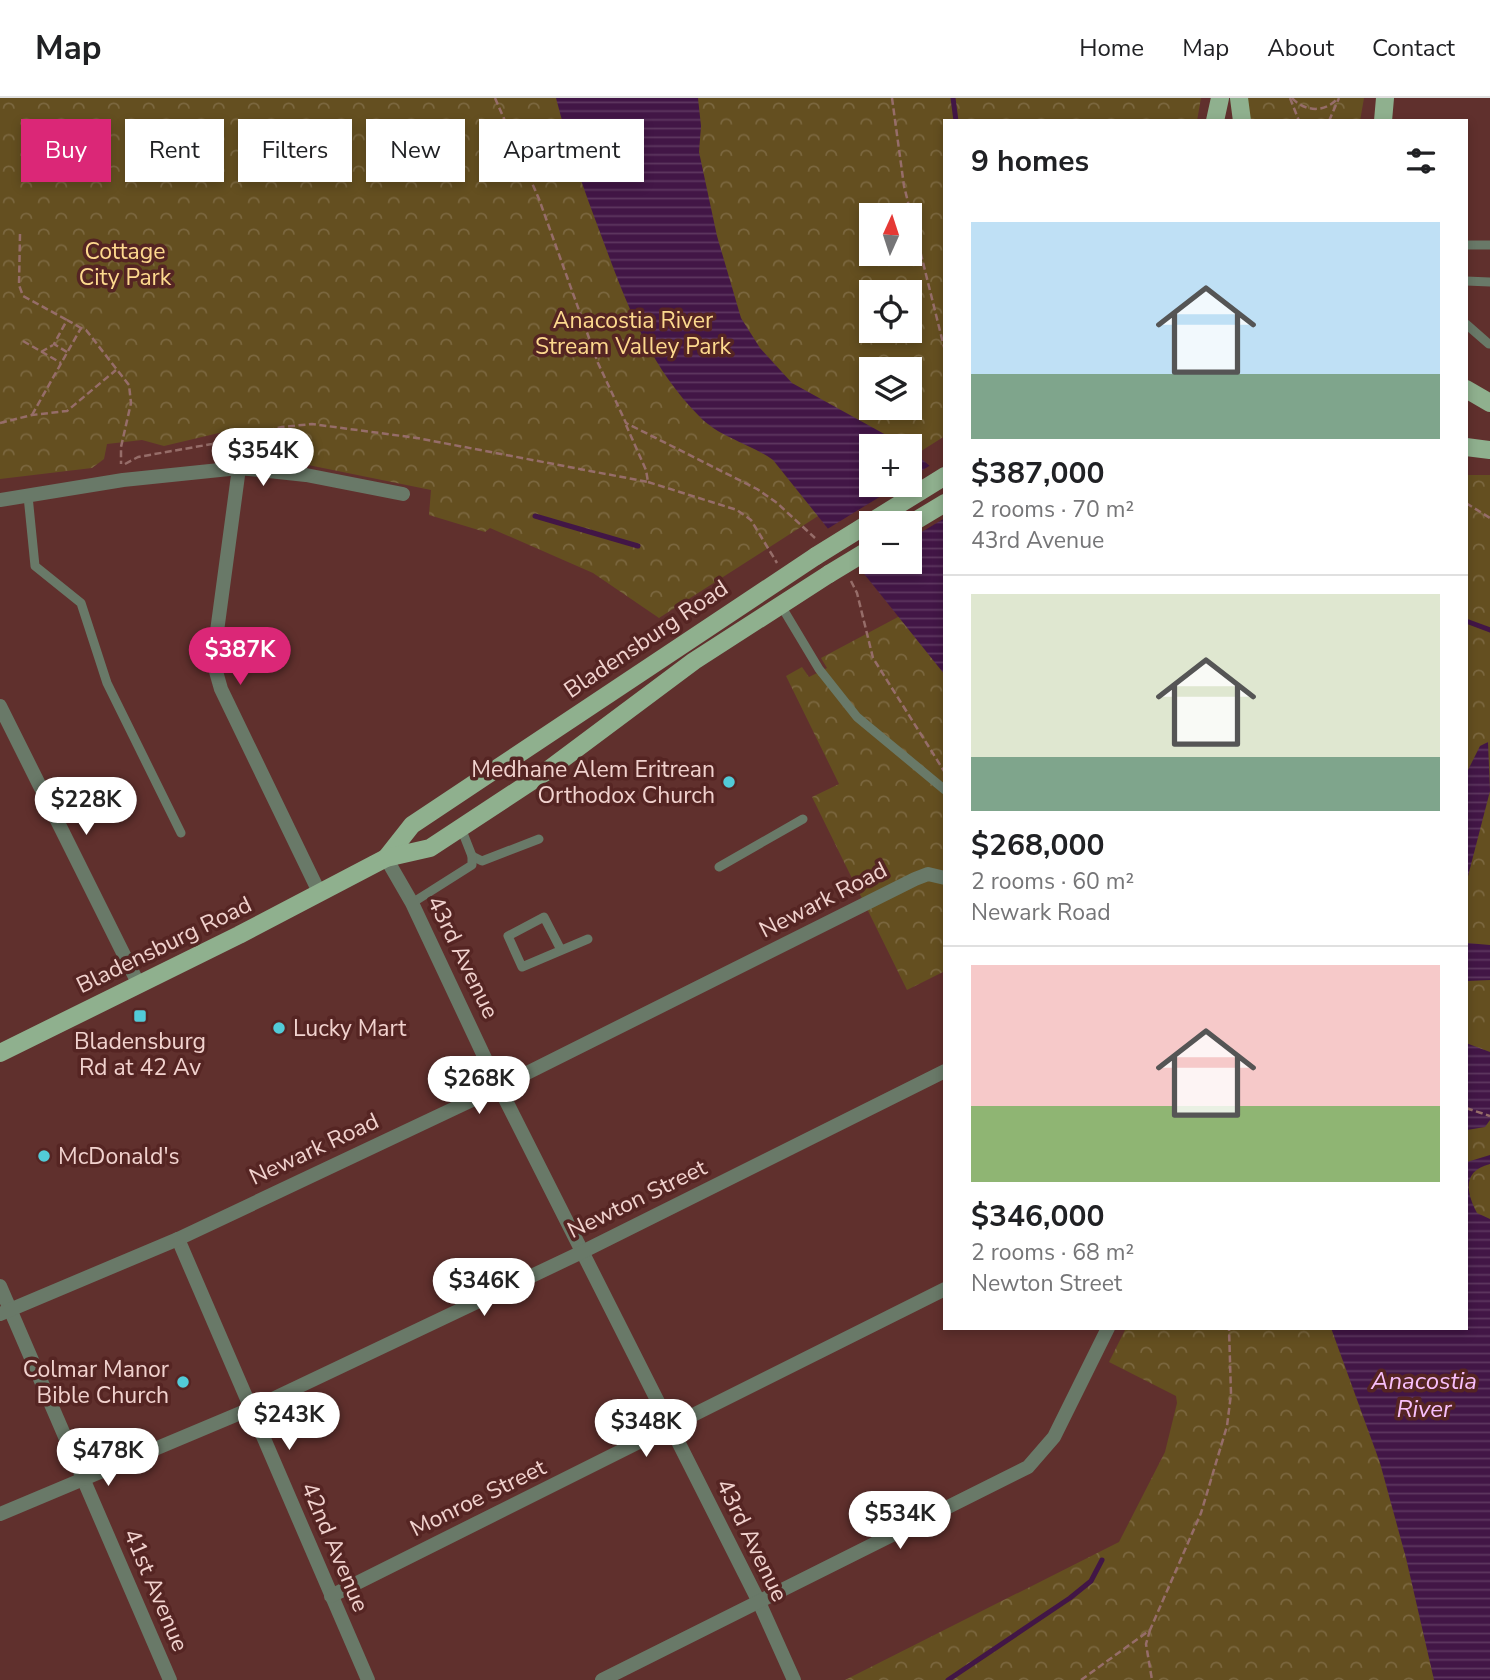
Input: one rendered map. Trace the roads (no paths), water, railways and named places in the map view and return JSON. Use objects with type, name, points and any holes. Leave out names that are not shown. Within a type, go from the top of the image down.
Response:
[{"type":"main road","points":[[1215,119],[1220,98]]},
{"type":"main road","points":[[1239,98],[1242,119]]},
{"type":"main road","points":[[1468,447],[1490,452]]},
{"type":"main road","points":[[1468,456],[1490,452]]},
{"type":"main road","name":"Bladensburg Road","points":[[386,858],[412,825],[819,551],[943,477]]},
{"type":"main road","points":[[922,517],[943,504]]},
{"type":"main road","name":"Bladensburg Road","points":[[0,1053],[320,894],[386,858],[430,848],[780,604],[859,556]]},
{"type":"street","points":[[239,467],[213,661],[221,689],[320,894]]},
{"type":"street","points":[[0,500],[123,473],[239,467],[306,475],[403,494]]},
{"type":"street","points":[[0,706],[139,985]]},
{"type":"street","name":"43rd Avenue","points":[[386,858],[412,903],[500,1087],[759,1602],[794,1680]]},
{"type":"street","name":"Newark Road","points":[[5,1311],[178,1239],[500,1087],[915,879],[928,874],[943,878]]},
{"type":"street","name":"Newton Street","points":[[0,1514],[251,1409],[582,1252],[943,1072]]},
{"type":"street","name":"42nd Avenue","points":[[178,1239],[368,1680]]},
{"type":"street","name":"41st Avenue","points":[[0,1286],[5,1311],[83,1478],[170,1680]]},
{"type":"street","name":"Monroe Street","points":[[331,1596],[943,1290]]},
{"type":"street","points":[[602,1680],[1028,1467],[1054,1437],[1107,1330]]},
{"type":"lane","points":[[1468,245],[1490,245]]},
{"type":"lane","points":[[1468,281],[1490,282]]},
{"type":"lane","points":[[1468,326],[1489,344]]},
{"type":"lane","points":[[27,496],[35,566],[81,603],[107,683],[181,833]]},
{"type":"lane","points":[[780,604],[819,669],[857,717],[943,788]]},
{"type":"lane","points":[[719,867],[803,819]]},
{"type":"lane","points":[[412,903],[472,866],[472,856],[461,828]]},
{"type":"lane","points":[[472,856],[482,860],[539,839]]},
{"type":"lane","points":[[561,950],[544,917],[508,936],[522,967],[588,939]]},
{"type":"water","points":[[556,98],[698,98],[701,126],[699,152],[717,236],[741,318],[760,348],[792,383],[884,434],[859,434],[859,497],[922,497],[922,459],[943,477],[943,672],[864,574],[922,574],[922,511],[859,511],[859,568],[773,460],[726,435],[700,417],[666,376],[640,332],[581,182],[644,182],[644,119],[562,119]]},
{"type":"water","points":[[1488,742],[1490,791],[1468,876],[1468,770],[1480,746]]},
{"type":"water","points":[[1468,943],[1490,945],[1490,980],[1468,981]]},
{"type":"water","points":[[1468,1044],[1490,1052],[1490,1120],[1485,1127],[1468,1130]]},
{"type":"water","name":"Anacostia River","points":[[1490,1155],[1490,1164],[1481,1167],[1471,1177],[1469,1190],[1477,1213],[1490,1219],[1490,1680],[1434,1680],[1406,1558],[1380,1463],[1332,1330],[1468,1330],[1468,1162]]},
{"type":"waterway","points":[[953,98],[956,119]]},
{"type":"waterway","points":[[535,516],[638,546]]},
{"type":"waterway","points":[[1468,622],[1490,630]]},
{"type":"waterway","points":[[948,1680],[1070,1598],[1091,1581],[1102,1560]]},
{"type":"place","name":"Medhane Alem Eritrean Orthodox Church","points":[[729,782]]},
{"type":"place","name":"Bladensburg Rd at 42 Av","points":[[140,1016]]},
{"type":"place","name":"Lucky Mart","points":[[279,1028]]},
{"type":"place","name":"McDonald's","points":[[44,1156]]},
{"type":"place","name":"Colmar Manor Bible Church","points":[[183,1382]]},
{"type":"park label","name":"Cottage City Park","points":[[125,264]]},
{"type":"park label","name":"Anacostia River Stream Valley Park","points":[[633,333]]}]
